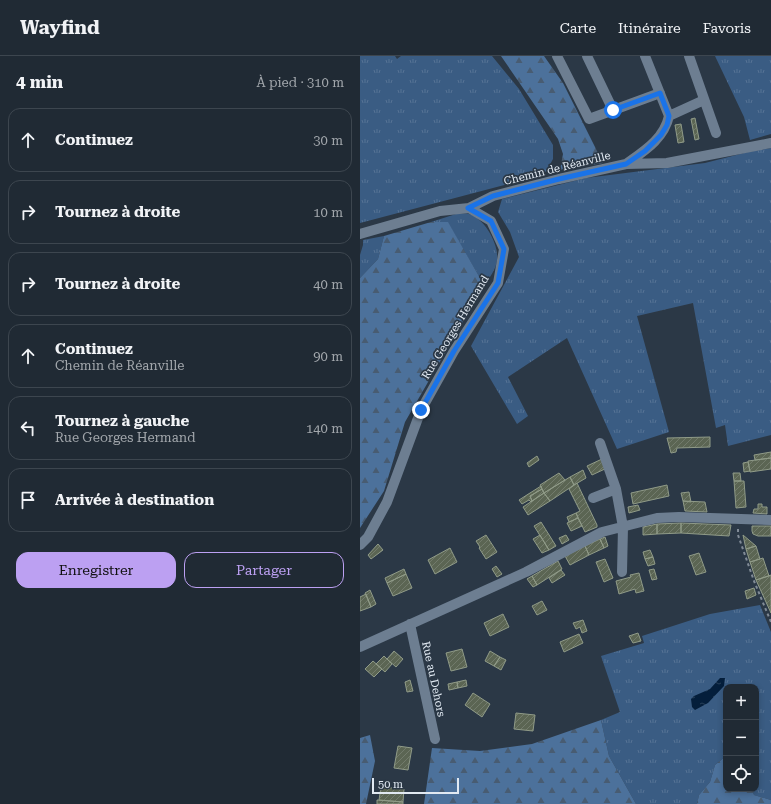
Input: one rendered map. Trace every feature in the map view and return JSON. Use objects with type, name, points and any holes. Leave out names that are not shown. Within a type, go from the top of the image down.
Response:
[{"type":"street","points":[[557,56],[589,119],[660,93]]},
{"type":"street","points":[[587,56],[613,110]]},
{"type":"street","points":[[626,164],[645,151],[661,135],[667,125],[669,116],[645,56]]},
{"type":"street","points":[[689,56],[716,133]]},
{"type":"street","points":[[669,116],[704,100]]},
{"type":"street","name":"Chemin de Réanville","points":[[468,208],[493,196],[626,164],[667,163],[771,143]]},
{"type":"street","points":[[360,234],[440,211],[468,208]]},
{"type":"street","name":"Rue Georges Hermand","points":[[360,545],[368,537],[387,502],[421,410],[454,351],[498,283],[504,249],[491,221],[468,208]]},
{"type":"street","points":[[600,443],[616,489],[623,527],[622,572]]},
{"type":"street","points":[[593,498],[616,489]]},
{"type":"street","points":[[360,647],[526,572],[602,532],[656,518],[771,520]]},
{"type":"street","name":"Rue au Dehors","points":[[410,624],[435,739]]},
{"type":"path","points":[[738,520],[738,535],[754,581],[771,622]]},
{"type":"green space","points":[[360,56],[395,56],[397,59],[401,56],[492,56],[519,89],[553,145],[553,159],[547,170],[542,175],[360,223]]},
{"type":"green space","points":[[501,56],[544,56],[563,83],[603,163],[560,170],[563,154],[558,139]]},
{"type":"green space","points":[[715,56],[771,56],[771,134],[750,140],[744,117]]},
{"type":"green space","points":[[771,148],[771,435],[728,446],[725,425],[716,428],[693,303],[637,316],[669,432],[617,449],[567,338],[508,377],[528,416],[517,424],[471,346],[519,257],[510,232],[498,212],[502,199],[586,178],[705,163]]},
{"type":"green space","points":[[456,214],[469,214],[480,221],[490,233],[496,247],[496,264],[492,274],[484,285],[448,223],[431,222]]},
{"type":"green space","points":[[431,222],[448,222],[484,285],[405,422],[384,491],[360,528],[360,278],[378,259],[384,236]]},
{"type":"green space","points":[[384,236],[378,259],[360,278],[360,255],[363,240]]},
{"type":"green space","points":[[760,605],[771,632],[771,800],[754,795],[753,792],[759,792],[759,684],[723,684],[723,758],[715,765],[710,782],[699,795],[697,804],[636,804],[609,756],[601,720],[620,712],[601,656],[644,643],[642,636],[710,614]]},
{"type":"green space","points":[[601,720],[609,756],[636,804],[424,804],[432,748],[480,751],[532,744]]},
{"type":"green space","points":[[370,735],[375,761],[366,804],[360,804],[360,738]]},
{"type":"green space","points":[[723,758],[723,792],[753,792],[754,795],[771,800],[771,804],[697,804],[699,795],[710,782],[715,765]]},
{"type":"water","points":[[720,678],[725,678],[723,687],[708,703],[695,710],[692,707],[691,699],[694,696],[710,689]]},
{"type":"building","points":[[695,118],[699,139],[695,140],[691,119]]},
{"type":"building","points":[[681,124],[684,142],[678,143],[675,125]]},
{"type":"building","points":[[710,437],[710,447],[677,448],[676,452],[671,453],[667,438]]},
{"type":"building","points":[[771,452],[771,458],[755,460],[754,455]]},
{"type":"building","points":[[537,456],[539,460],[529,467],[527,463]]},
{"type":"building","points":[[771,458],[771,469],[750,472],[748,461]]},
{"type":"building","points":[[602,459],[607,468],[592,475],[587,466]]},
{"type":"building","points":[[748,462],[750,471],[744,472],[743,463]]},
{"type":"building","points":[[583,470],[586,478],[574,485],[570,477]]},
{"type":"building","points":[[559,473],[565,480],[544,493],[540,485]]},
{"type":"building","points":[[733,473],[740,473],[741,481],[734,481]]},
{"type":"building","points":[[570,477],[574,485],[550,501],[544,493]]},
{"type":"building","points":[[734,481],[744,481],[746,507],[736,508]]},
{"type":"building","points":[[577,483],[597,525],[597,527],[585,532],[576,513],[580,511],[569,489]]},
{"type":"building","points":[[667,485],[669,496],[633,504],[631,493]]},
{"type":"building","points":[[541,486],[542,489],[530,496],[531,502],[529,500],[522,504],[519,500]]},
{"type":"building","points":[[542,489],[544,493],[532,501],[530,496]]},
{"type":"building","points":[[689,492],[691,502],[683,501],[681,493]]},
{"type":"building","points":[[544,493],[550,501],[528,515],[523,507]]},
{"type":"building","points":[[683,501],[705,502],[707,512],[685,511]]},
{"type":"building","points":[[758,504],[762,504],[762,507],[767,507],[767,514],[753,513],[754,509],[758,509]]},
{"type":"building","points":[[638,505],[640,510],[629,513],[628,507]]},
{"type":"building","points":[[576,513],[578,518],[569,522],[567,517]]},
{"type":"building","points":[[578,518],[582,526],[571,531],[567,523]]},
{"type":"building","points":[[541,522],[556,546],[549,550],[534,526]]},
{"type":"building","points":[[681,523],[681,533],[657,534],[657,524]]},
{"type":"building","points":[[681,523],[731,525],[729,536],[681,533]]},
{"type":"building","points":[[657,524],[657,534],[643,535],[643,527]]},
{"type":"building","points":[[752,526],[771,526],[771,536],[758,536],[753,534]]},
{"type":"building","points":[[486,535],[497,552],[486,559],[476,541]]},
{"type":"building","points":[[540,535],[549,550],[542,553],[533,539]]},
{"type":"building","points":[[566,535],[569,540],[562,544],[559,538]]},
{"type":"building","points":[[743,535],[756,546],[746,549]]},
{"type":"building","points":[[605,537],[608,546],[604,548],[600,539]]},
{"type":"building","points":[[600,539],[604,548],[589,555],[585,546]]},
{"type":"building","points":[[378,544],[383,550],[371,559],[368,555]]},
{"type":"building","points":[[585,546],[589,555],[570,565],[565,556]]},
{"type":"building","points":[[756,546],[760,559],[750,562],[746,549]]},
{"type":"building","points":[[450,548],[457,562],[435,574],[428,560]]},
{"type":"building","points":[[650,550],[653,557],[645,559],[643,552]]},
{"type":"building","points":[[699,553],[706,572],[696,575],[689,556]]},
{"type":"building","points":[[653,557],[655,564],[648,566],[645,559]]},
{"type":"building","points":[[763,558],[769,576],[756,580],[750,562]]},
{"type":"building","points":[[605,559],[613,578],[604,582],[596,562]]},
{"type":"building","points":[[558,561],[562,569],[537,585],[532,576]]},
{"type":"building","points":[[496,566],[502,574],[497,577],[492,569]]},
{"type":"building","points":[[404,569],[406,574],[387,583],[385,578]]},
{"type":"building","points":[[654,569],[657,579],[652,580],[649,570]]},
{"type":"building","points":[[561,570],[565,575],[552,583],[549,578]]},
{"type":"building","points":[[639,573],[644,591],[636,593],[635,589],[619,594],[616,581]]},
{"type":"building","points":[[406,574],[412,588],[393,596],[387,583]]},
{"type":"building","points":[[771,575],[771,613],[756,580]]},
{"type":"building","points":[[532,576],[537,585],[533,587],[527,579]]},
{"type":"building","points":[[754,588],[756,595],[747,599],[745,591]]},
{"type":"building","points":[[370,590],[376,604],[371,607],[365,593]]},
{"type":"building","points":[[366,594],[371,607],[360,611],[360,597]]},
{"type":"building","points":[[542,601],[547,610],[537,615],[532,606]]},
{"type":"building","points":[[503,614],[509,627],[490,636],[484,623]]},
{"type":"building","points":[[583,620],[587,631],[582,633],[580,627],[576,629],[573,623]]},
{"type":"building","points":[[638,633],[641,641],[633,643],[629,636]]},
{"type":"building","points":[[579,634],[583,643],[564,652],[560,642]]},
{"type":"building","points":[[462,649],[467,667],[451,671],[446,653]]},
{"type":"building","points":[[394,651],[403,659],[396,667],[387,659]]},
{"type":"building","points":[[490,651],[500,657],[494,666],[485,661]]},
{"type":"building","points":[[384,656],[392,664],[385,672],[376,664]]},
{"type":"building","points":[[500,657],[506,660],[501,670],[494,666]]},
{"type":"building","points":[[373,661],[382,669],[374,677],[365,669]]},
{"type":"building","points":[[410,680],[413,691],[407,692],[405,682]]},
{"type":"building","points":[[466,680],[467,686],[458,688],[457,682]]},
{"type":"building","points":[[457,682],[458,688],[449,690],[448,684]]},
{"type":"building","points":[[473,693],[490,704],[482,717],[465,705]]},
{"type":"building","points":[[516,713],[535,715],[533,731],[514,729]]},
{"type":"building","points":[[398,746],[412,748],[408,770],[394,768]]},
{"type":"building","points":[[381,787],[404,789],[403,802],[379,800]]},
{"type":"building","points":[[377,800],[403,802],[403,804],[377,804]]},
{"type":"route","points":[[421,410],[454,351],[498,283],[504,249],[491,221],[468,208],[493,196],[626,164],[645,151],[661,135],[667,125],[669,116],[660,93],[613,110]]}]
